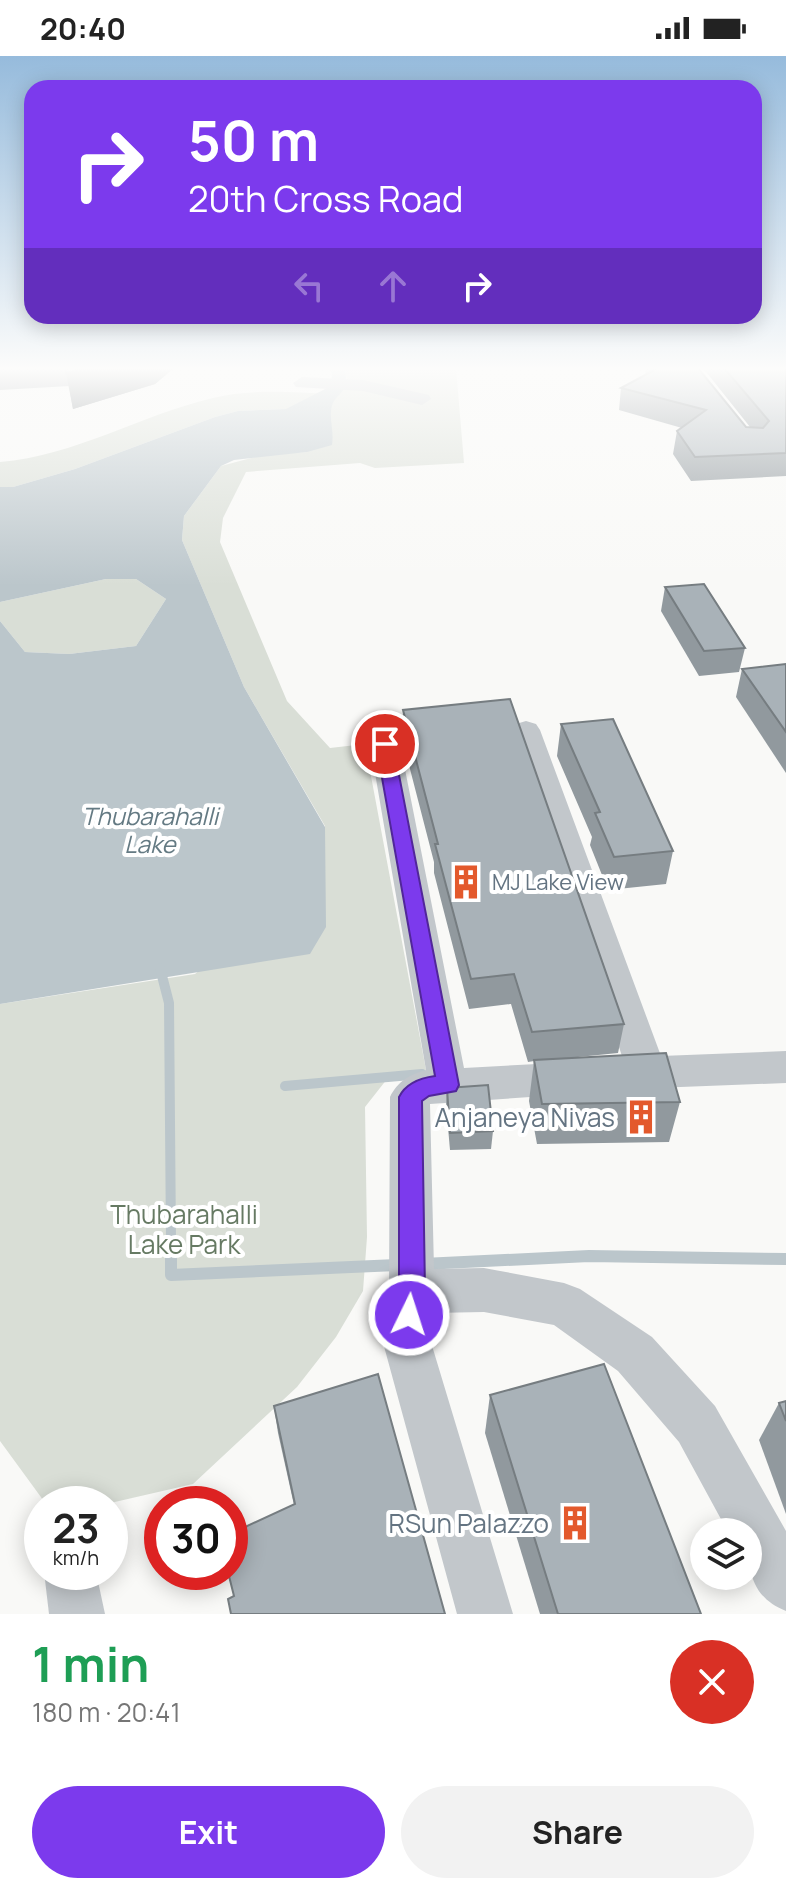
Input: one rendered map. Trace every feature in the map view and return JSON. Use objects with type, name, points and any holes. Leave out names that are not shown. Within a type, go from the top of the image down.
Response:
[{"type":"street","points":[[526,730],[647,1072]]},
{"type":"street","points":[[385,744],[448,1085]]},
{"type":"street","points":[[485,1614],[406,1339],[412,1285],[410,1097],[424,1087],[448,1085],[786,1067]]},
{"type":"street","points":[[412,1285],[484,1290],[564,1305],[635,1354],[697,1424],[786,1584]]},
{"type":"green space","name":"Thubarahalli Lake Park","points":[[90,441],[151,441],[75,469],[13,487],[0,487],[0,462],[55,452]]},
{"type":"green space","name":"Thubarahalli Lake Park","points":[[301,441],[462,441],[464,463],[375,468],[360,463],[246,472],[223,518],[220,542],[287,701],[330,748],[365,744],[426,1070],[391,1074],[365,1107],[367,1237],[363,1291],[336,1337],[297,1387],[193,1484],[144,1486],[144,1495],[128,1499],[128,1486],[33,1486],[0,1441],[0,1004],[195,974],[324,869],[325,826],[244,687],[182,540],[184,516],[221,466],[263,455],[307,452]]},
{"type":"green space","points":[[106,579],[136,579],[166,599],[136,646],[69,654],[25,652],[0,621],[0,602]]},
{"type":"water","name":"Thubarahalli Lake","points":[[151,441],[332,441],[332,445],[307,452],[234,460],[221,466],[184,516],[182,540],[244,687],[325,827],[326,927],[310,954],[0,1004],[0,621],[25,652],[69,654],[136,646],[166,599],[136,579],[106,579],[0,602],[0,487],[13,487],[75,469]]},
{"type":"building","points":[[684,441],[786,441],[786,453],[695,457]]},
{"type":"building","points":[[704,584],[745,648],[704,651],[665,587]]},
{"type":"building","points":[[786,664],[786,732],[742,669]]},
{"type":"building","points":[[510,699],[624,1024],[532,1032],[514,974],[471,979],[403,710]]},
{"type":"building","points":[[613,719],[673,851],[614,857],[595,813],[600,812],[561,724]]},
{"type":"building","points":[[666,1053],[680,1102],[542,1104],[534,1060]]},
{"type":"building","points":[[488,1085],[493,1131],[450,1133],[447,1088]]},
{"type":"building","name":"RSun Palazzo","points":[[604,1364],[701,1614],[558,1614],[490,1395]]},
{"type":"building","points":[[378,1374],[445,1614],[231,1614],[228,1599],[234,1596],[232,1590],[248,1590],[248,1526],[295,1504],[274,1406]]},
{"type":"building","points":[[786,1401],[786,1421],[779,1403]]},
{"type":"waterway","points":[[160,968],[169,1003],[171,1242]]},
{"type":"waterway","points":[[285,1086],[422,1074]]},
{"type":"waterway","points":[[171,1242],[171,1275],[397,1265]]},
{"type":"waterway","points":[[423,1264],[589,1256],[786,1259]]},
{"type":"place","name":"MJ Lake View","points":[[466,882]]},
{"type":"place","name":"Anjaneya Nivas","points":[[641,1117]]},
{"type":"place","name":"RSun Palazzo","points":[[575,1523]]},
{"type":"route","points":[[385,744],[448,1085],[424,1087],[410,1097],[412,1291],[409,1315]]}]
